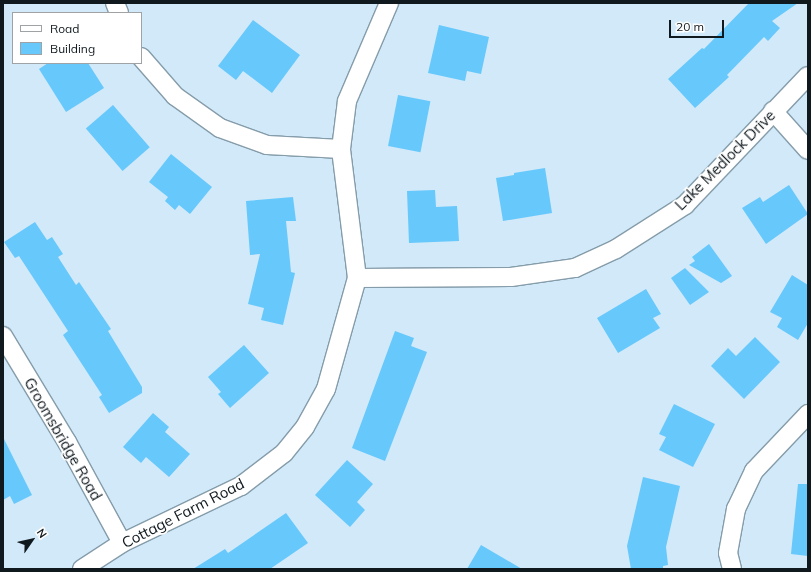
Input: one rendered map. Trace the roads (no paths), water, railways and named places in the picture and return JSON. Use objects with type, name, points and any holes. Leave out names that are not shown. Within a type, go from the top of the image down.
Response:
[{"type":"street","points":[[114,3],[118,12]]},
{"type":"street","name":"Cottage Farm Road","points":[[82,569],[122,542],[241,486],[284,453],[305,427],[326,389],[357,278],[340,149],[347,101],[389,3]]},
{"type":"street","points":[[142,57],[175,96],[220,128],[267,145],[340,149]]},
{"type":"street","name":"Lake Medlock Drive","points":[[357,278],[511,278],[575,268],[616,249],[685,205],[808,76]]},
{"type":"street","points":[[773,111],[808,150]]},
{"type":"street","name":"Groomsbridge Road","points":[[3,336],[67,442],[122,542]]},
{"type":"street","points":[[732,569],[728,554],[736,509],[754,471],[808,414]]}]
